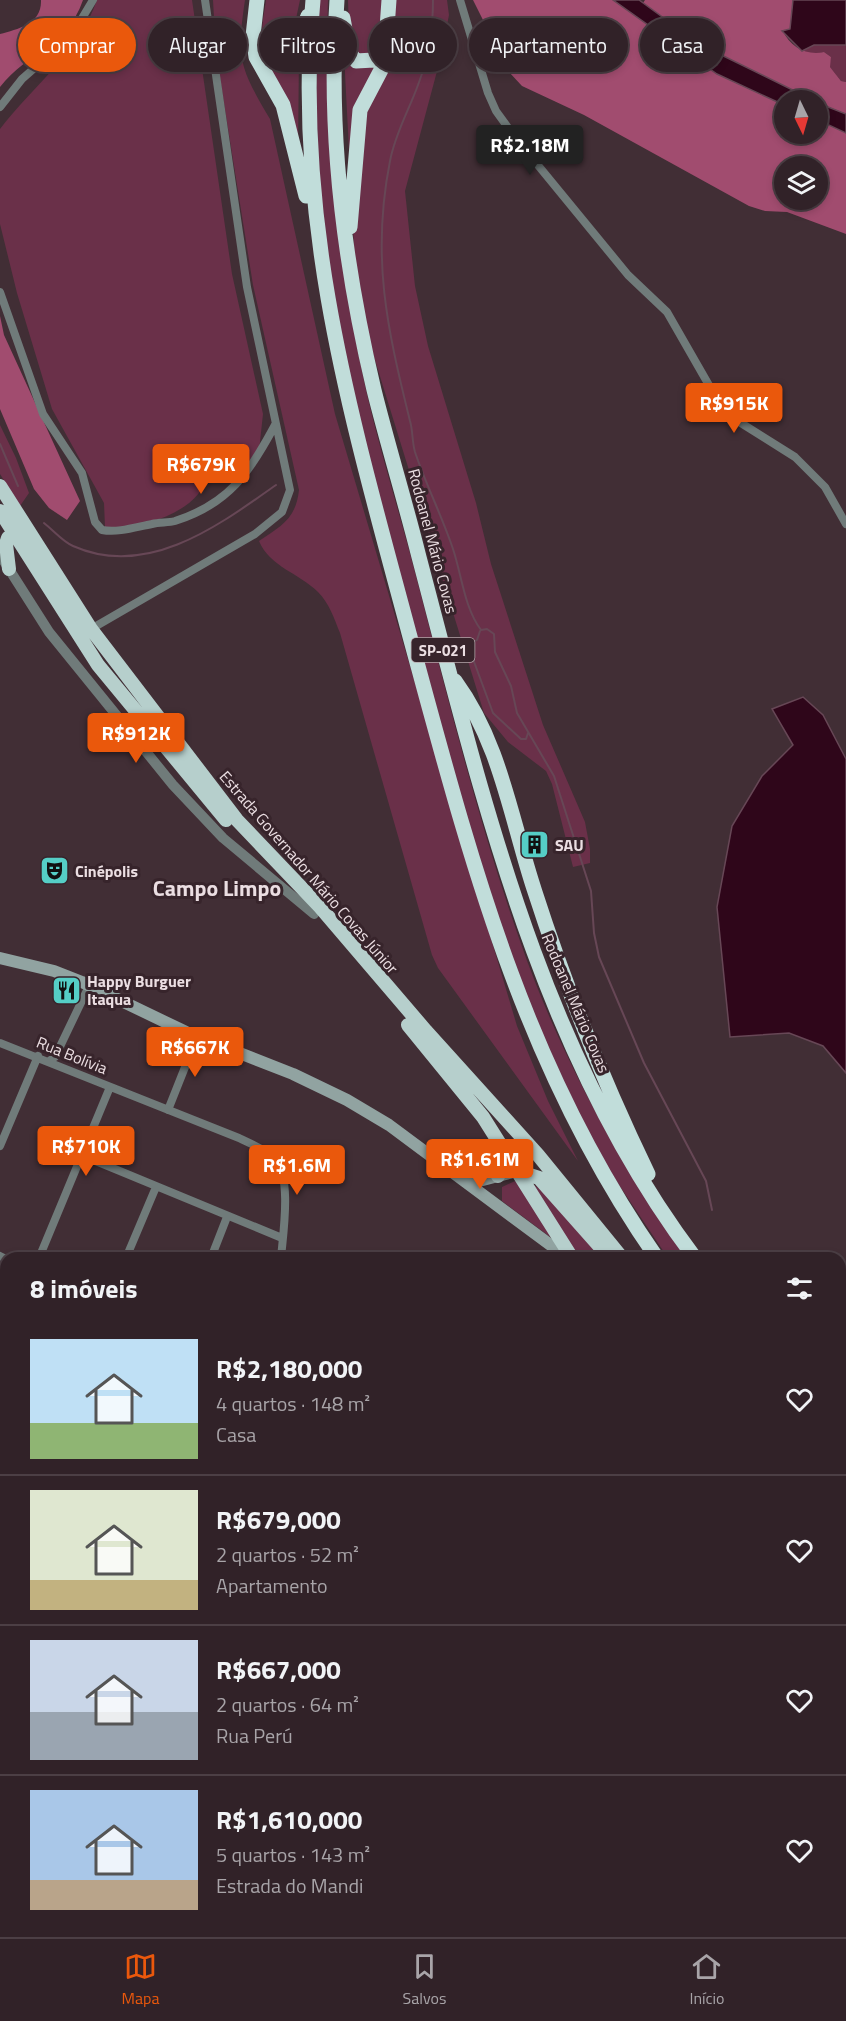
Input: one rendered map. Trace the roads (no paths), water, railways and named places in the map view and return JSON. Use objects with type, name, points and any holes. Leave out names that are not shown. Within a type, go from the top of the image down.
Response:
[{"type":"highway","points":[[257,0],[253,41],[256,57],[283,105],[316,230]]},
{"type":"highway","points":[[339,0],[347,45],[352,58],[361,63],[369,61]]},
{"type":"highway","name":"Rodoanel Mário Covas","points":[[339,0],[335,122],[348,244],[374,387],[448,673],[508,874],[552,998],[617,1139],[676,1234],[690,1252]]},
{"type":"highway","points":[[388,18],[389,0]]},
{"type":"highway","points":[[255,26],[258,46],[264,56],[270,59],[283,58],[289,54],[298,41],[313,3]]},
{"type":"highway","name":"SP-021","points":[[313,3],[310,146],[316,230],[348,407],[489,917],[532,1031],[562,1100],[621,1204],[653,1252]]},
{"type":"highway","points":[[348,244],[353,212],[360,110],[380,72]]},
{"type":"highway","name":"Estrada Governador Mário Covas Júnior","points":[[0,486],[91,629],[237,820],[320,907],[426,1031],[538,1155],[617,1252]]},
{"type":"highway","name":"Estrada Governador Mário Covas Júnior","points":[[0,511],[66,617],[122,697],[230,825],[314,914],[428,1048],[483,1117],[566,1252]]},
{"type":"highway","points":[[9,569],[6,544],[8,538],[15,535],[23,536],[38,547]]},
{"type":"highway","points":[[448,673],[470,702],[491,744],[535,894],[578,1010],[628,1131],[676,1234]]},
{"type":"highway","points":[[498,1176],[503,1165],[503,1148]]},
{"type":"highway","points":[[517,1171],[539,1178],[605,1252]]},
{"type":"main road","points":[[0,958],[54,971],[196,1037],[294,1074],[347,1100],[388,1125],[562,1252]]},
{"type":"main road","points":[[458,1178],[479,1181],[517,1171]]},
{"type":"main road","points":[[497,1205],[495,1193],[498,1176]]},
{"type":"street","points":[[0,107],[22,79],[72,35],[93,0]]},
{"type":"street","points":[[91,629],[255,534],[282,512],[290,490],[247,287],[205,0]]},
{"type":"street","points":[[460,0],[488,93],[496,111],[514,136],[628,275],[667,312],[698,362],[710,387],[727,411],[733,418],[795,457],[825,487],[846,524]]},
{"type":"street","points":[[0,292],[43,414],[82,473],[95,522],[102,530],[117,531],[173,522],[216,502],[228,494],[245,476],[275,425]]},
{"type":"street","points":[[0,555],[49,632],[173,785],[223,838],[314,914]]},
{"type":"street","points":[[49,1061],[55,1056],[89,986]]},
{"type":"street","points":[[168,1110],[196,1037]]},
{"type":"street","name":"Rua Bolívia","points":[[0,1043],[38,1056],[265,1151],[275,1160],[283,1173],[282,1239]]},
{"type":"street","points":[[0,1146],[38,1056]]},
{"type":"street","points":[[41,1252],[110,1087]]},
{"type":"street","points":[[81,1155],[282,1239],[281,1252]]},
{"type":"street","points":[[129,1252],[156,1187]]},
{"type":"street","points":[[213,1252],[227,1217]]},
{"type":"waterway","points":[[433,0],[431,32],[425,65],[395,141],[390,161],[384,196],[382,229],[384,292],[394,355],[411,425],[414,448],[453,549],[475,621],[481,630],[487,629],[494,634],[495,652],[511,686],[517,713],[554,776],[591,891],[594,933],[599,957],[644,1063],[706,1181],[712,1210]]},
{"type":"waterway","points":[[0,444],[18,486]]},
{"type":"waterway","points":[[44,523],[69,544],[101,555],[128,556],[154,552],[206,531],[276,485]]},
{"type":"waterway","points":[[480,631],[477,640],[465,647],[473,659],[493,713],[521,739],[526,739],[528,733]]},
{"type":"place","name":"SAU","points":[[534,845]]},
{"type":"place","name":"Cinépolis","points":[[54,871]]},
{"type":"place","name":"Happy Burguer Itaqua","points":[[66,990]]},
{"type":"district","name":"Campo Limpo","points":[[217,888]]}]
